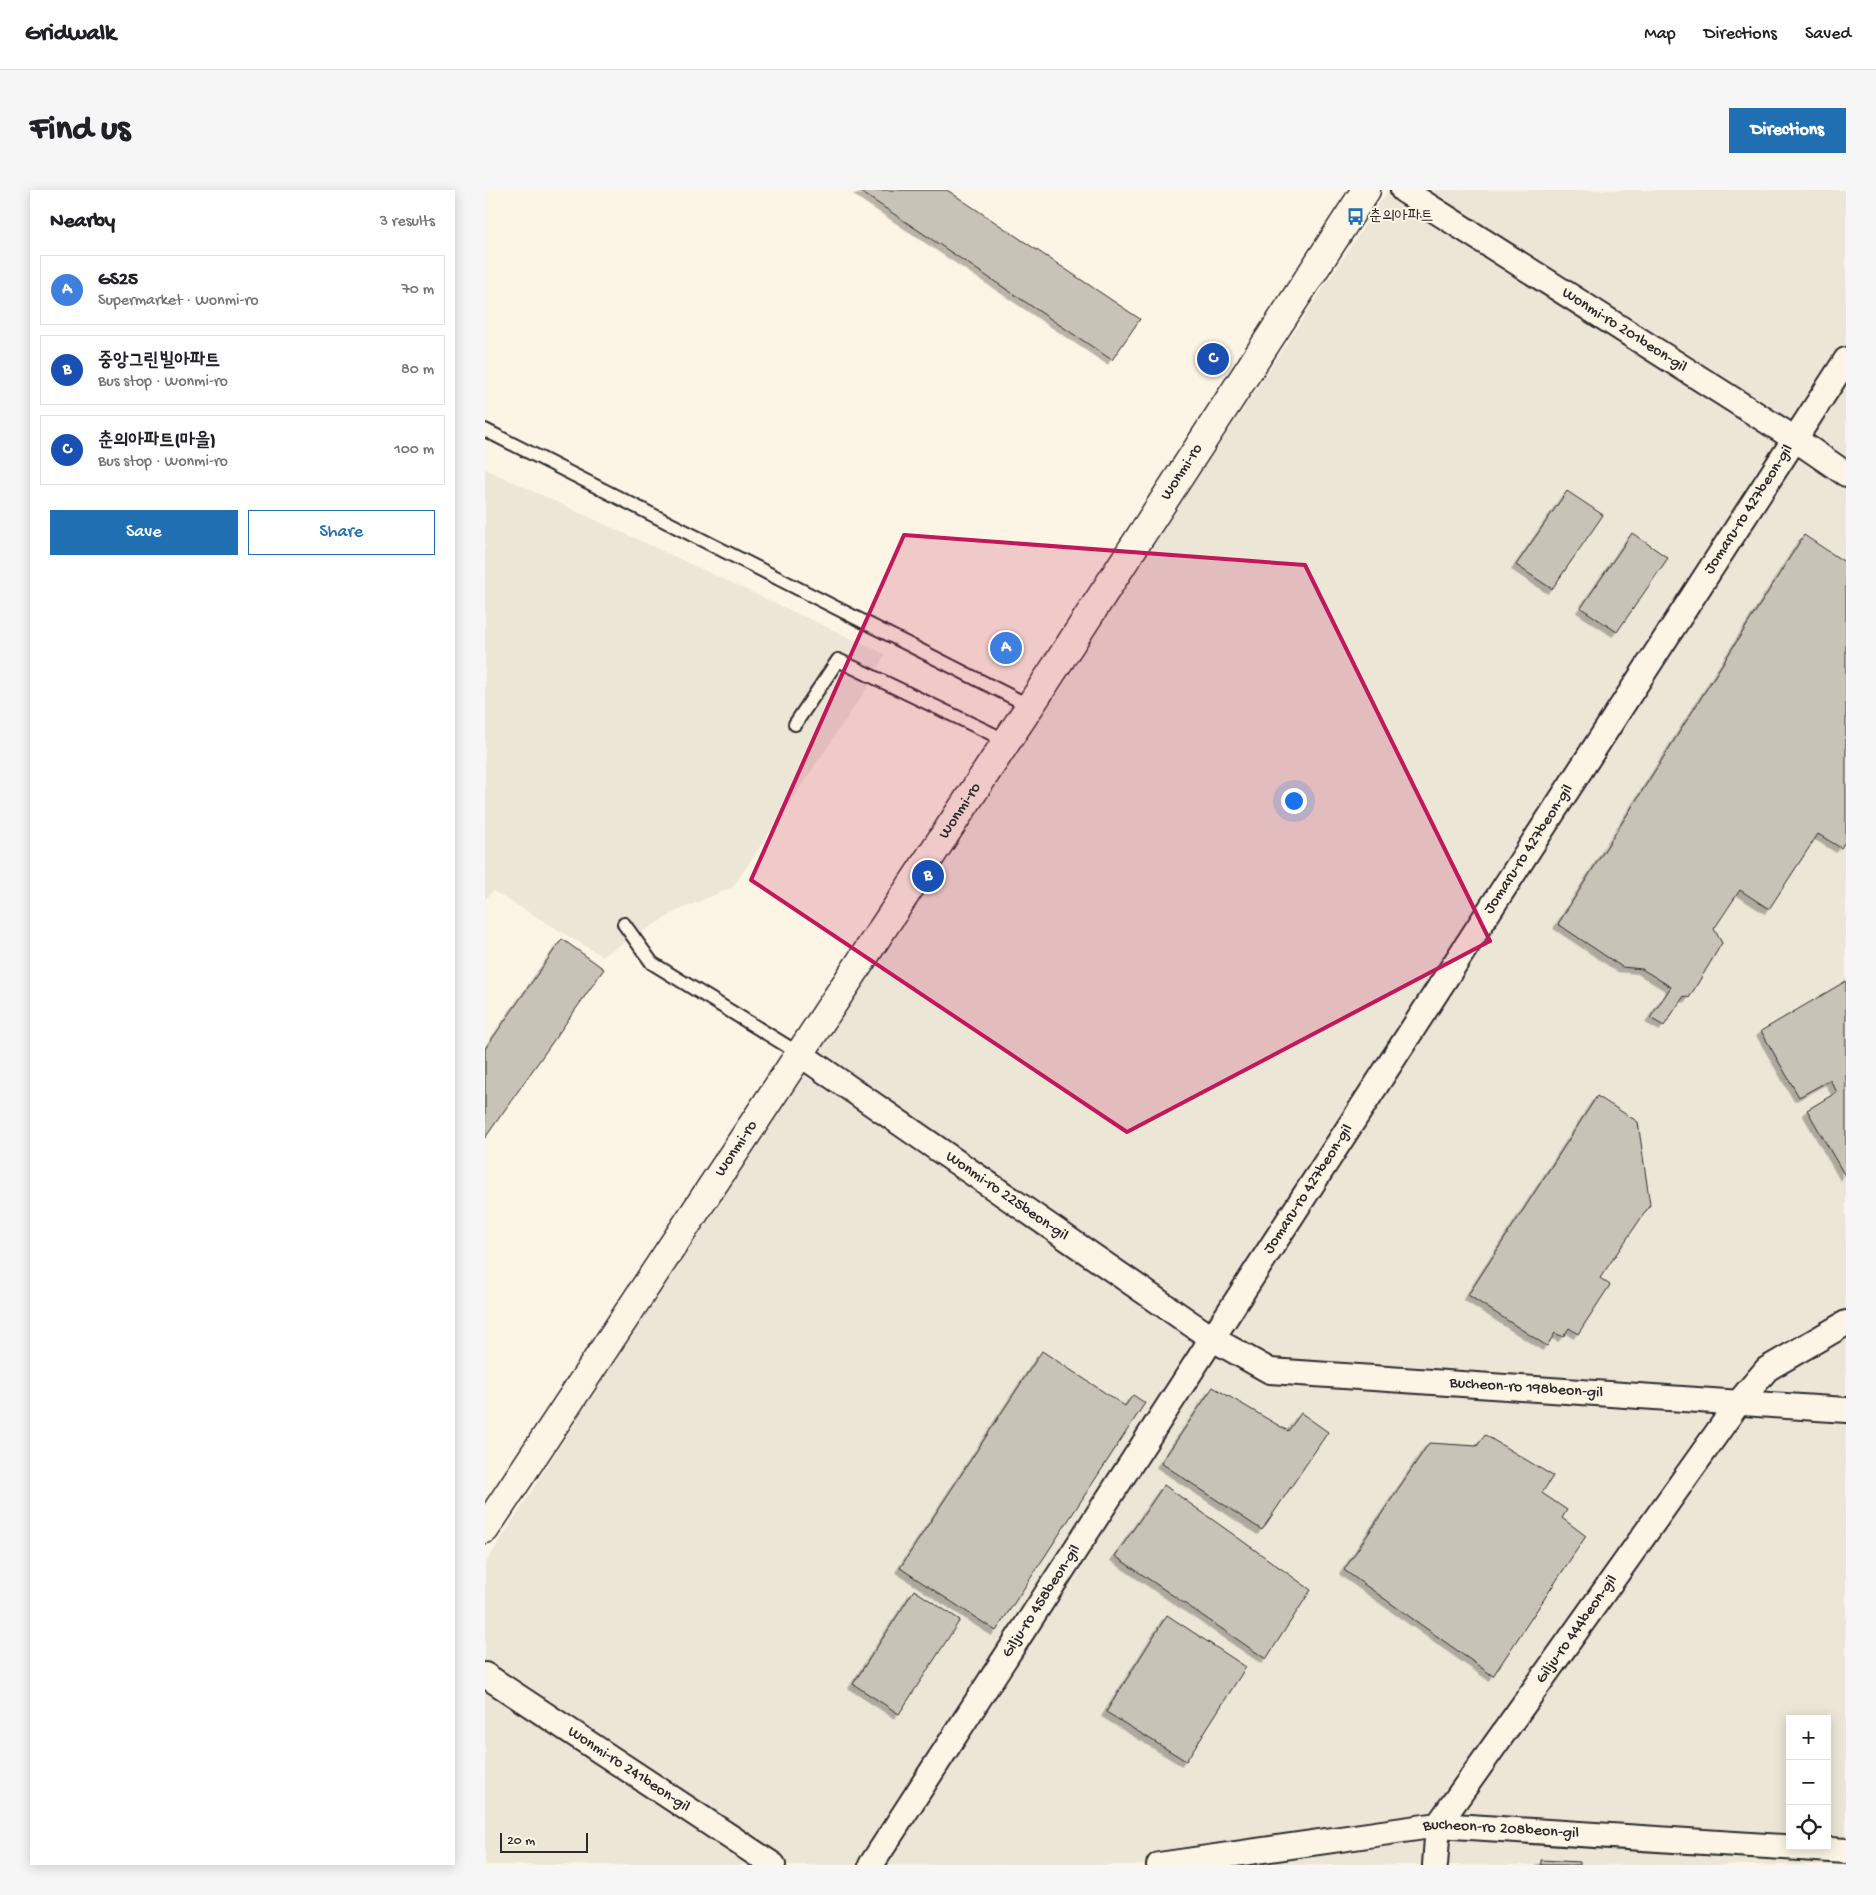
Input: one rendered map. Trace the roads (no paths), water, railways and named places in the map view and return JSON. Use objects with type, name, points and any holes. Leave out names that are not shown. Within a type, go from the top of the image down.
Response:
[{"type":"street","name":"Wonmi-ro","points":[[485,1529],[1007,741],[1366,190]]},
{"type":"street","name":"Wonmi-ro 201beon-gil","points":[[1403,190],[1795,439],[1846,474]]},
{"type":"street","name":"Jomaru-ro 427beon-gil","points":[[1213,1339],[1846,360]]},
{"type":"street","name":"Wonmi-ro 225beon-gil","points":[[799,1054],[1213,1339]]},
{"type":"street","name":"Gilju-ro 444beon-gil","points":[[1438,1825],[1739,1402],[1767,1369],[1846,1323]]},
{"type":"street","name":"Bucheon-ro 198beon-gil","points":[[1213,1339],[1269,1371],[1846,1410]]},
{"type":"street","name":"Gilju-ro 458beon-gil","points":[[871,1865],[1213,1339]]},
{"type":"street","name":"Wonmi-ro 241beon-gil","points":[[485,1675],[773,1865]]},
{"type":"street","name":"Bucheon-ro 208beon-gil","points":[[1159,1865],[1438,1825],[1846,1852]]},
{"type":"street","points":[[1435,1865],[1438,1825]]},
{"type":"lane","points":[[485,430],[1030,706]]},
{"type":"lane","points":[[795,724],[838,660],[1007,741]]},
{"type":"lane","points":[[624,924],[652,963],[799,1054]]},
{"type":"place","name":"춘의아파트","points":[[1355,217]]},
{"type":"place","name":"춘의아파트(마을)","points":[[1213,359]]},
{"type":"place","name":"GS25","points":[[1006,648]]},
{"type":"place","name":"중앙그린빌아파트","points":[[928,876]]}]
